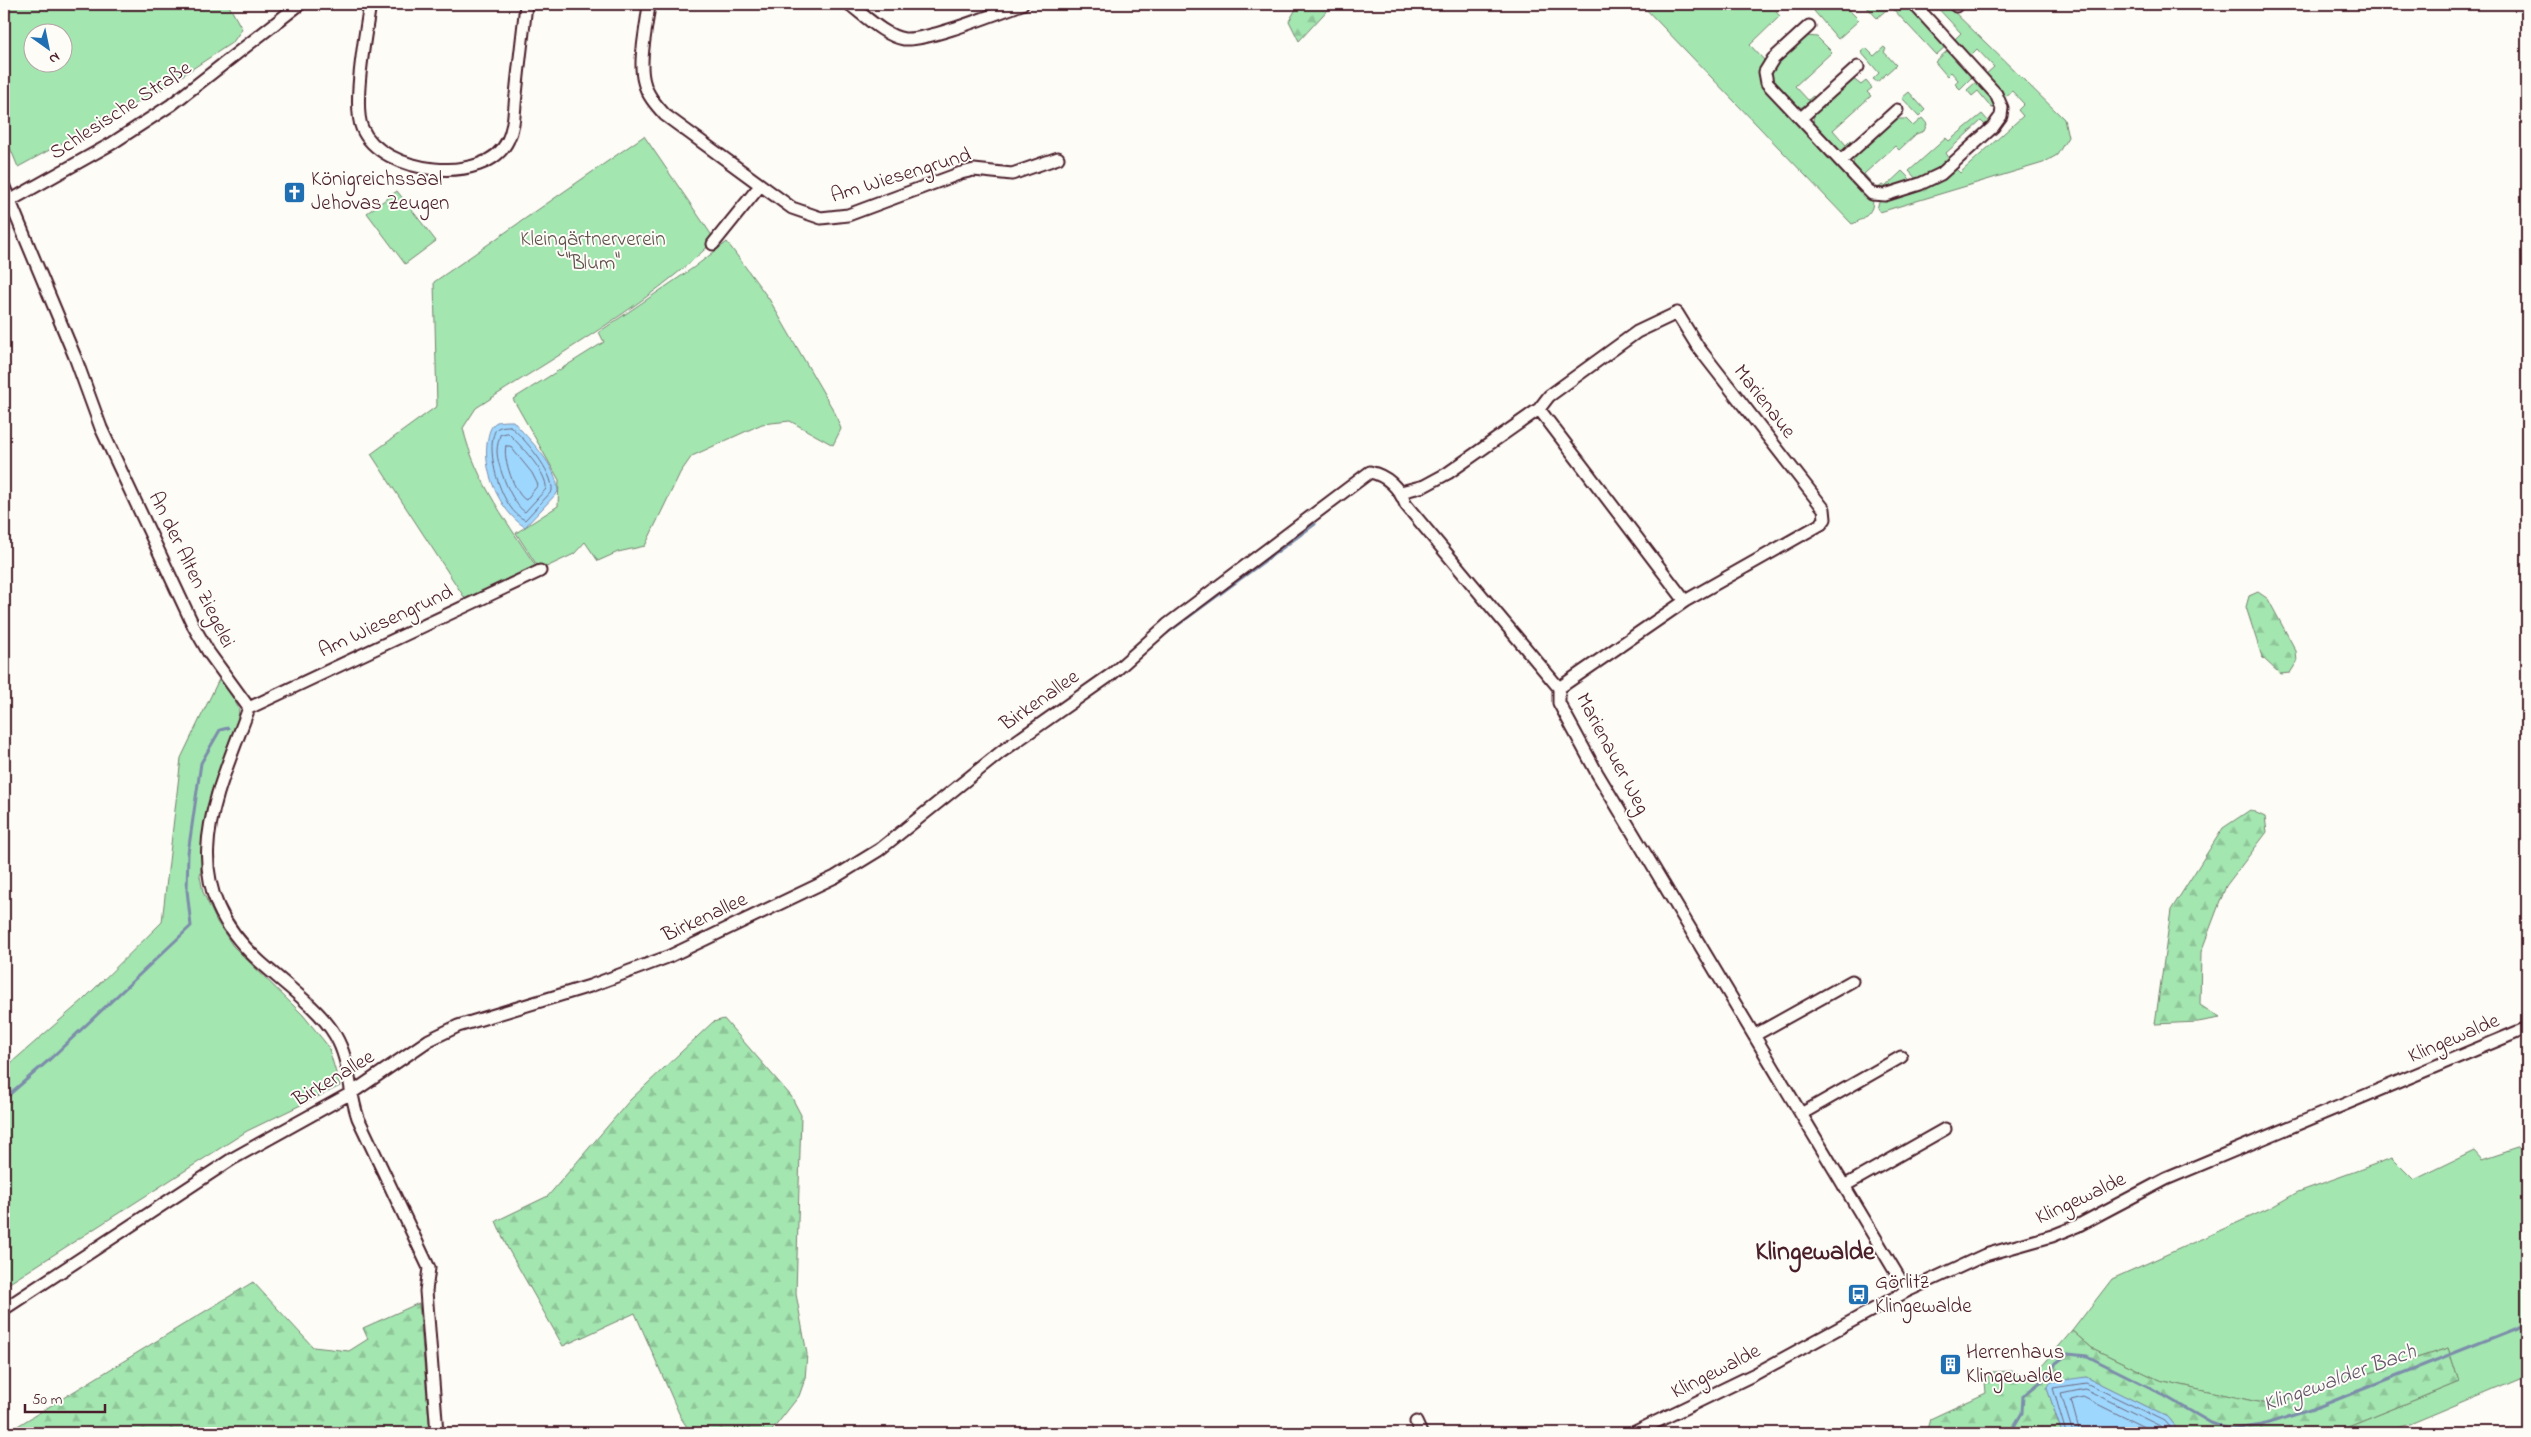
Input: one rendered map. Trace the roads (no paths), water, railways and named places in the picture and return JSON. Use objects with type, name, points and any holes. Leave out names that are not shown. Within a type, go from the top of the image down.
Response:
[{"type":"street","name":"Schlesische Straße","points":[[6,203],[111,144],[171,105],[300,4]]},
{"type":"street","points":[[370,4],[358,107],[364,133],[375,147],[390,158],[415,166],[459,170],[469,168],[492,156],[508,141],[514,116],[526,4]]},
{"type":"street","name":"Am Wiesengrund","points":[[649,4],[642,69],[649,96],[664,115],[759,186],[806,215],[834,218],[848,215],[961,173],[974,170],[1012,174],[1058,158]]},
{"type":"street","points":[[849,4],[888,32],[904,39],[934,34],[1022,4]]},
{"type":"street","points":[[1810,26],[1773,59],[1765,72],[1767,83],[1842,160],[1872,194],[1885,194],[1920,184],[1941,174],[1993,127],[2001,116],[2002,108],[1996,94],[1914,4]]},
{"type":"street","points":[[1800,118],[1858,67]]},
{"type":"street","points":[[1842,160],[1897,110]]},
{"type":"street","points":[[712,244],[759,186]]},
{"type":"street","name":"An der Alten Ziegelei","points":[[4,187],[6,203],[75,357],[101,428],[194,627],[209,653],[249,708]]},
{"type":"street","name":"Marienaue","points":[[1401,492],[1424,486],[1448,473],[1538,409],[1549,396],[1637,332],[1677,313],[1698,347],[1825,513],[1821,524],[1685,601],[1559,688]]},
{"type":"street","points":[[1538,409],[1685,601]]},
{"type":"street","name":"Marienauer Weg","points":[[1370,472],[1382,475],[1401,492],[1406,505],[1559,688],[1559,703],[1597,773],[1907,1291]]},
{"type":"street","name":"Birkenallee","points":[[4,1309],[232,1159],[353,1092],[422,1044],[458,1026],[590,986],[670,956],[835,877],[879,850],[1001,752],[1112,674],[1167,625],[1370,472]]},
{"type":"street","name":"Am Wiesengrund","points":[[249,708],[540,571]]},
{"type":"street","points":[[249,708],[217,792],[207,853],[210,891],[225,922],[240,942],[318,1014],[335,1034],[348,1064],[353,1092],[352,1102],[358,1118],[429,1268],[426,1291],[436,1433]]},
{"type":"street","points":[[1755,1035],[1852,981]]},
{"type":"street","name":"Klingewalde","points":[[1633,1433],[1755,1374],[1907,1291],[1985,1255],[2052,1236],[2077,1226],[2166,1179],[2527,1028]]},
{"type":"street","points":[[1801,1114],[1901,1057]]},
{"type":"street","points":[[1844,1186],[1945,1129]]},
{"type":"street","points":[[1416,1422],[1421,1433]]},
{"type":"water","points":[[513,421],[548,463],[553,472],[558,492],[525,527],[507,511],[500,500],[494,488],[487,462],[488,438],[492,427],[497,422]]},
{"type":"water","points":[[2086,1377],[2167,1417],[2180,1433],[2062,1433],[2047,1388],[2051,1382]]},
{"type":"waterway","points":[[1160,638],[1315,524]]},
{"type":"waterway","points":[[4,1099],[49,1060],[191,926],[187,890],[188,853],[201,763],[220,730],[228,728]]},
{"type":"waterway","name":"Klingewalder Bach","points":[[2010,1433],[2022,1413],[2023,1396],[2048,1376],[2056,1363],[2068,1354],[2087,1356],[2151,1388],[2211,1423],[2231,1430],[2262,1425],[2313,1409],[2527,1324]]},
{"type":"place","name":"Königreichssaal Jehovas Zeugen","points":[[295,192]]},
{"type":"place","name":"Görlitz Klingewalde","points":[[1859,1295]]},
{"type":"place","name":"Herrenhaus Klingewalde","points":[[1950,1365]]},
{"type":"district","name":"Klingewalde","points":[[1815,1253]]},
{"type":"park label","name":"Kleingärtnerverein \"Blum\"","points":[[593,252]]}]
